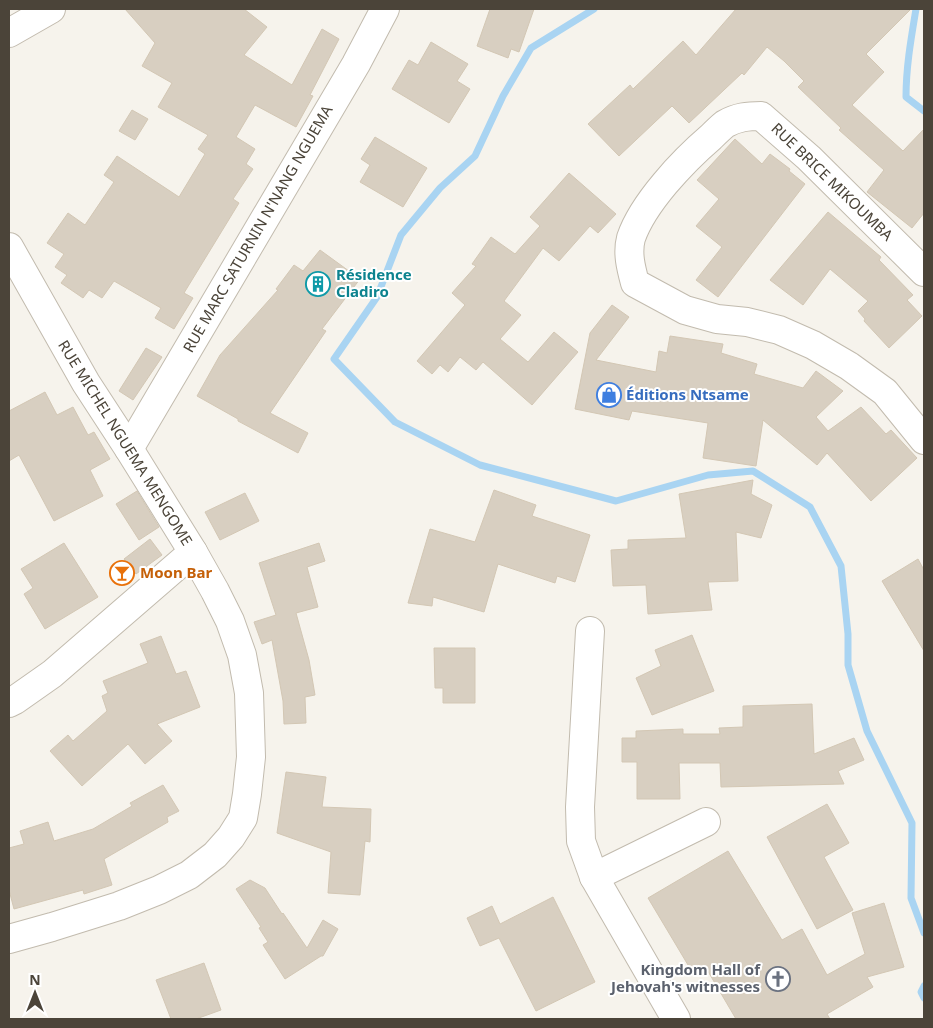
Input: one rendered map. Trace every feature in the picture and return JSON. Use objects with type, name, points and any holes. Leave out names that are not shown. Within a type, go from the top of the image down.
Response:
[{"type":"street","points":[[9,33],[51,9]]},
{"type":"street","name":"RUE MARC SATURNIN N'NANG NGUEMA","points":[[129,449],[356,64],[385,9]]},
{"type":"street","name":"RUE BRICE MIKOUMBA","points":[[924,272],[809,158],[761,116],[744,116],[725,124],[677,169],[641,215],[631,239],[629,262],[635,283],[685,310],[717,319],[747,322],[779,330],[813,345],[849,366],[885,392],[924,440]]},
{"type":"street","name":"RUE MICHEL NGUEMA MENGOME","points":[[9,247],[86,383],[193,552],[230,621],[242,655],[249,693],[251,757],[243,818],[231,837],[215,855],[189,875],[159,890],[119,906],[9,939]]},
{"type":"street","points":[[9,703],[52,674],[88,645],[193,552]]},
{"type":"street","points":[[590,631],[580,807],[581,841],[594,876],[676,1019]]},
{"type":"street","points":[[594,876],[706,822]]},
{"type":"building","points":[[125,9],[244,9],[267,27],[244,55],[292,85],[322,29],[339,39],[310,95],[313,96],[296,127],[255,105],[236,137],[255,149],[246,164],[253,169],[233,199],[239,203],[184,293],[193,298],[174,329],[155,318],[161,308],[114,281],[102,298],[89,290],[83,298],[61,283],[67,275],[55,267],[64,254],[47,243],[68,213],[85,225],[114,182],[104,175],[117,156],[179,197],[205,154],[198,149],[208,135],[158,107],[172,83],[142,66],[155,43]]},
{"type":"building","points":[[490,9],[534,9],[519,52],[511,49],[508,58],[477,46]]},
{"type":"building","points":[[736,9],[911,9],[866,54],[884,72],[852,105],[903,151],[924,129],[924,213],[912,228],[867,192],[884,170],[839,130],[841,128],[798,87],[804,81],[767,47],[744,75],[742,73],[689,123],[672,106],[619,156],[588,124],[630,85],[633,89],[683,41],[696,55]]},
{"type":"building","points":[[431,42],[468,64],[457,81],[470,89],[449,123],[392,89],[409,60],[418,65]]},
{"type":"building","points":[[132,110],[148,119],[135,140],[119,131]]},
{"type":"building","points":[[375,137],[427,168],[403,207],[360,182],[370,165],[361,159]]},
{"type":"building","points":[[735,139],[762,164],[770,154],[790,169],[789,171],[805,184],[718,297],[696,280],[722,247],[696,226],[719,199],[697,180]]},
{"type":"building","points":[[569,173],[616,214],[598,233],[590,226],[559,261],[543,248],[504,301],[521,315],[500,339],[528,362],[554,332],[578,352],[532,405],[483,362],[476,370],[460,357],[448,372],[440,365],[432,374],[417,361],[465,305],[452,293],[476,266],[472,264],[491,237],[515,254],[540,226],[530,217]]},
{"type":"building","points":[[828,212],[881,257],[879,260],[913,295],[907,300],[922,316],[889,348],[864,321],[865,319],[858,311],[868,301],[830,269],[803,305],[770,280]]},
{"type":"building","points":[[320,250],[360,279],[322,329],[326,331],[270,413],[308,433],[298,453],[238,421],[238,419],[197,396],[220,355],[278,290],[276,289],[294,265],[303,271]]},
{"type":"building","points":[[612,305],[629,317],[596,360],[656,372],[659,351],[667,353],[670,336],[723,344],[721,353],[757,364],[754,374],[803,388],[816,371],[843,391],[816,417],[828,431],[861,407],[886,434],[891,430],[917,458],[871,501],[827,453],[817,465],[763,420],[756,466],[703,458],[708,423],[632,411],[629,420],[575,409],[590,333]]},
{"type":"building","points":[[146,348],[162,357],[133,400],[119,391]]},
{"type":"building","points":[[45,392],[57,415],[73,407],[88,435],[94,432],[110,459],[90,470],[103,496],[54,521],[19,455],[9,461],[9,411]]},
{"type":"building","points":[[753,480],[751,494],[772,505],[761,538],[736,532],[738,581],[708,582],[712,610],[648,614],[646,585],[613,586],[611,550],[628,549],[628,540],[686,538],[679,494]]},
{"type":"building","points":[[494,490],[536,505],[532,516],[590,535],[575,582],[557,576],[555,583],[498,564],[484,612],[433,597],[432,606],[408,603],[430,529],[475,542]]},
{"type":"building","points":[[137,491],[159,527],[139,540],[116,504]]},
{"type":"building","points":[[245,493],[259,521],[220,540],[205,512]]},
{"type":"building","points":[[150,539],[162,555],[136,574],[124,559]]},
{"type":"building","points":[[64,543],[98,597],[45,629],[24,594],[33,588],[21,569]]},
{"type":"building","points":[[319,543],[325,561],[307,567],[318,607],[296,613],[309,660],[315,695],[305,697],[306,723],[284,724],[283,701],[272,640],[262,644],[254,622],[276,615],[259,563]]},
{"type":"building","points":[[918,559],[924,570],[924,651],[882,581]]},
{"type":"building","points":[[692,635],[714,691],[652,715],[636,678],[661,666],[655,650]]},
{"type":"building","points":[[161,636],[176,674],[186,671],[200,707],[157,724],[172,741],[145,764],[128,744],[82,786],[50,751],[68,735],[73,741],[107,711],[102,696],[108,693],[103,681],[148,663],[140,644]]},
{"type":"building","points":[[434,648],[475,648],[475,703],[443,703],[443,688],[435,688]]},
{"type":"building","points":[[812,704],[814,754],[854,738],[864,760],[838,771],[844,784],[721,787],[720,763],[679,763],[680,799],[637,799],[637,762],[622,762],[622,738],[636,738],[636,731],[683,729],[683,734],[720,734],[719,728],[743,727],[743,706]]},
{"type":"building","points":[[286,772],[326,777],[322,807],[371,809],[370,842],[365,841],[360,895],[328,893],[331,852],[277,833]]},
{"type":"building","points":[[163,785],[179,811],[167,817],[168,822],[104,859],[112,885],[84,894],[83,890],[14,909],[9,890],[9,848],[24,844],[20,831],[48,822],[54,841],[93,829],[132,806],[130,803]]},
{"type":"building","points":[[827,804],[849,843],[824,857],[853,910],[817,929],[767,837]]},
{"type":"building","points":[[728,851],[782,940],[802,929],[827,975],[865,954],[852,913],[884,903],[904,967],[867,977],[873,987],[827,1014],[830,1019],[736,1019],[706,968],[694,975],[648,898]]},
{"type":"building","points":[[250,880],[265,888],[307,948],[323,920],[338,929],[323,956],[285,979],[263,945],[268,942],[259,928],[261,927],[236,889]]},
{"type":"building","points":[[553,897],[595,982],[536,1011],[499,938],[480,946],[467,918],[492,906],[500,924]]},
{"type":"building","points":[[204,963],[221,1010],[196,1019],[171,1019],[156,980]]},
{"type":"waterway","points":[[594,9],[531,48],[503,96],[475,156],[440,188],[401,235],[377,297],[334,359],[395,422],[480,465],[616,501],[708,475],[753,471],[810,507],[841,566],[848,634],[848,665],[867,731],[912,823],[911,898],[924,933]]},
{"type":"waterway","points":[[916,9],[908,64],[906,97],[924,111]]},
{"type":"waterway","points":[[924,986],[921,992],[924,998]]},
{"type":"place","name":"Résidence Cladiro","points":[[318,284]]},
{"type":"place","name":"Éditions Ntsame","points":[[609,395]]},
{"type":"place","name":"Moon Bar","points":[[122,573]]},
{"type":"place","name":"Kingdom Hall of Jehovah's witnesses","points":[[778,979]]}]
